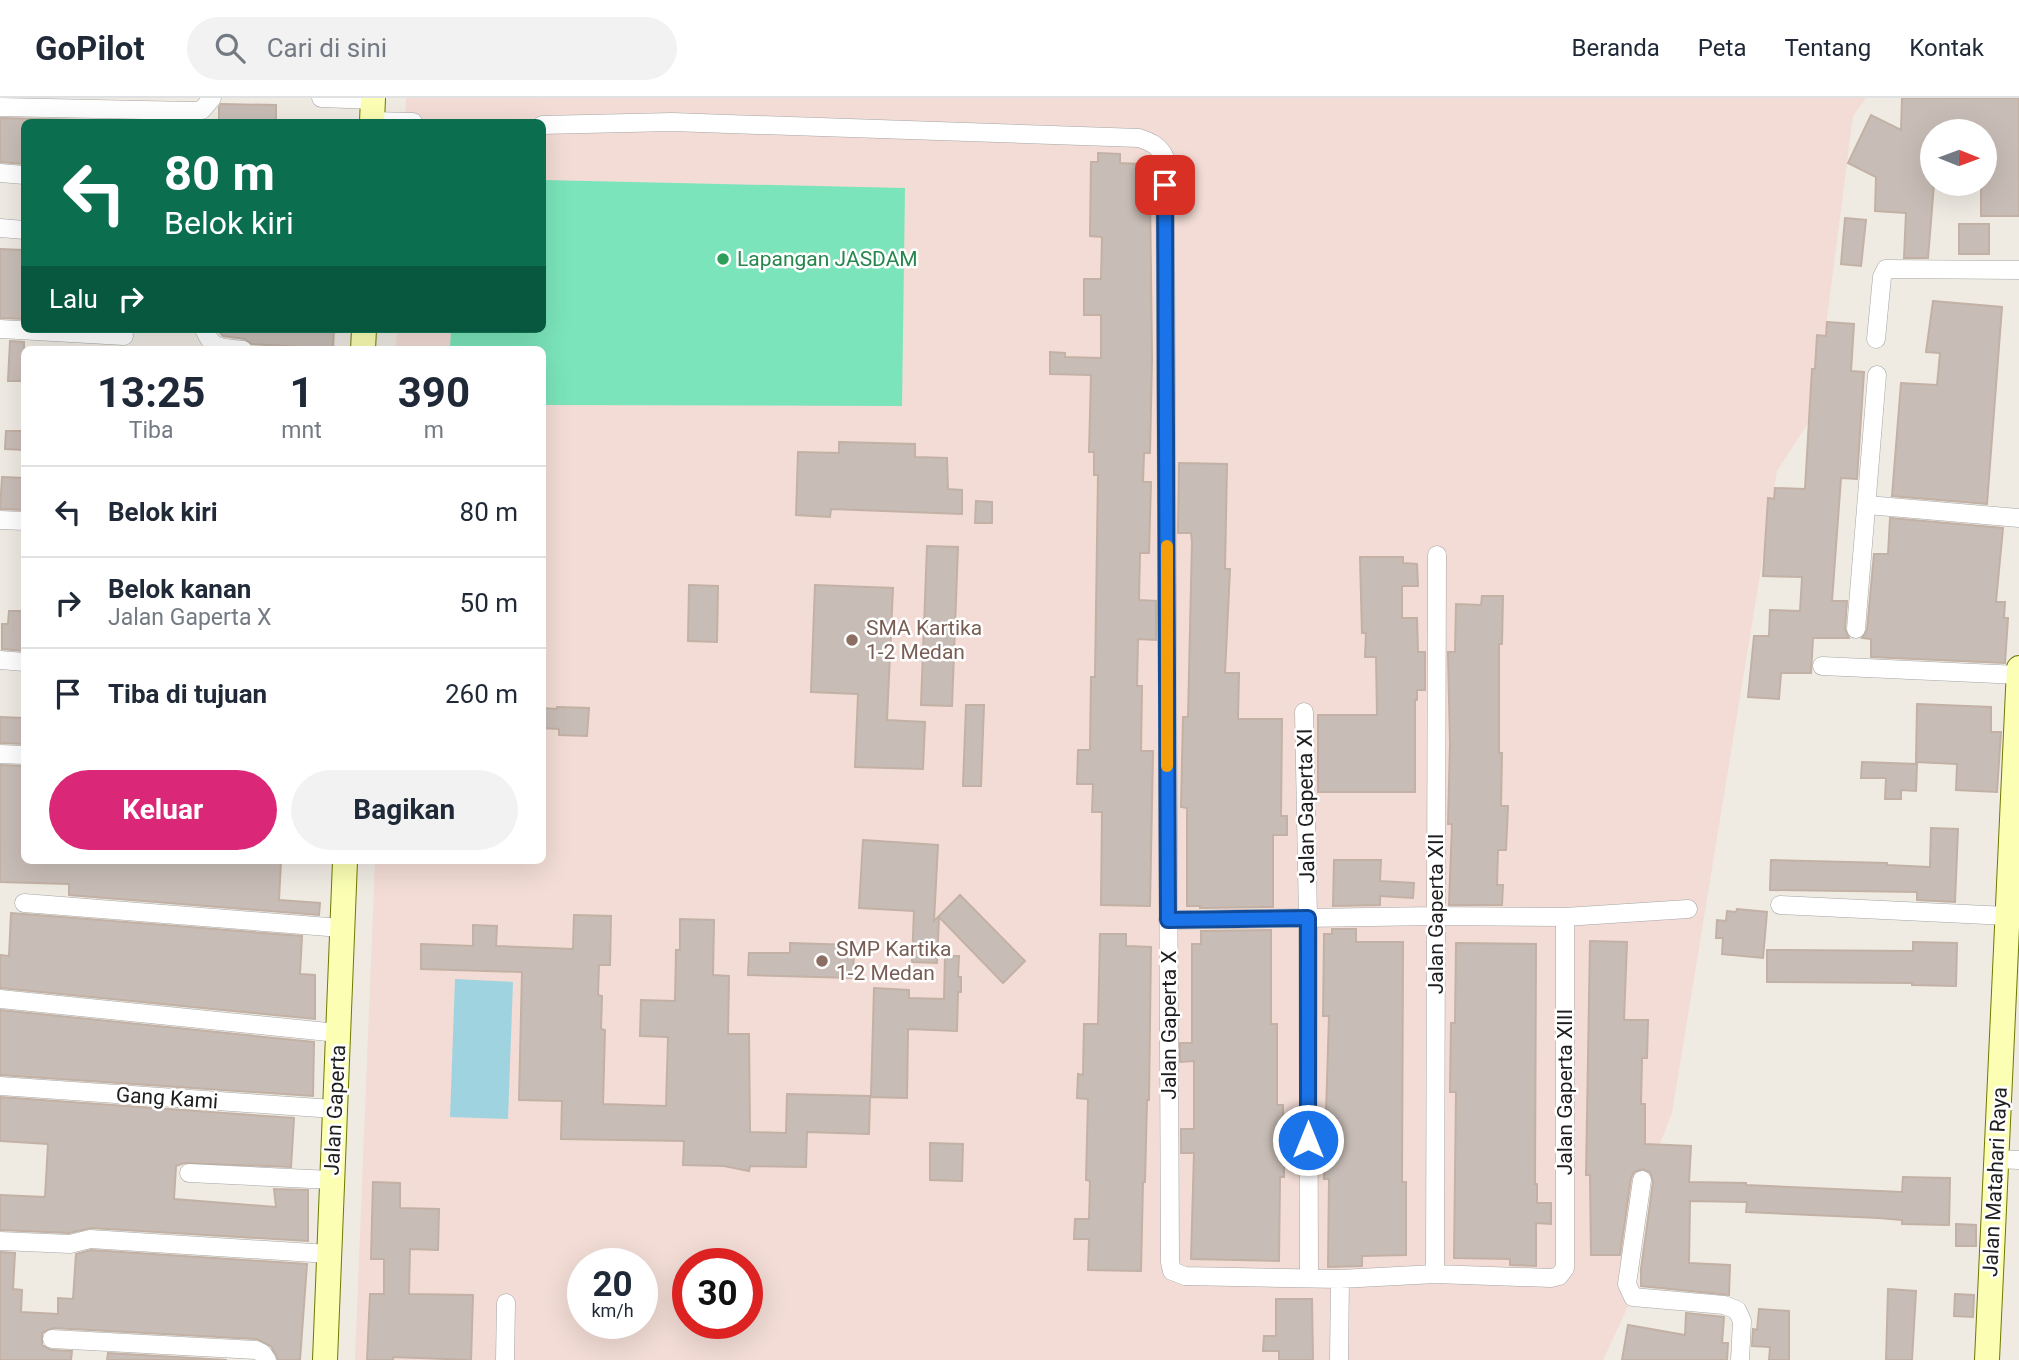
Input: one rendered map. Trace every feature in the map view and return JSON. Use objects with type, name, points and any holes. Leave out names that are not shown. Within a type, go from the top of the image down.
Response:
[{"type":"street","points":[[0,107],[197,111],[202,110],[212,98]]},
{"type":"street","points":[[321,98],[403,119]]},
{"type":"street","name":"Jalan Gaperta X","points":[[546,125],[672,122],[1139,138],[1155,145],[1165,158],[1170,1262],[1172,1271],[1185,1276],[1309,1278]]},
{"type":"street","points":[[0,173],[21,175]]},
{"type":"street","points":[[0,228],[21,230]]},
{"type":"street","points":[[1876,340],[1882,277],[1888,268],[2019,270]]},
{"type":"street","points":[[0,329],[21,330]]},
{"type":"street","points":[[71,333],[124,336]]},
{"type":"street","points":[[1856,628],[1877,375]]},
{"type":"street","points":[[1867,505],[2019,518]]},
{"type":"street","points":[[0,520],[21,521]]},
{"type":"street","name":"Jalan Gaperta XII","points":[[1435,1274],[1437,555]]},
{"type":"street","points":[[0,660],[21,662]]},
{"type":"street","points":[[1822,666],[2019,675]]},
{"type":"street","name":"Jalan Matahari Raya","points":[[1987,1360],[2008,1159],[2007,916],[2014,860],[2019,668]]},
{"type":"street","name":"Jalan Gaperta XI","points":[[1304,712],[1308,918],[1309,1278]]},
{"type":"street","points":[[0,754],[21,755]]},
{"type":"street","name":"Jalan Gaperta","points":[[325,1360],[345,864]]},
{"type":"street","points":[[24,903],[341,928]]},
{"type":"street","points":[[1780,905],[2007,916]]},
{"type":"street","points":[[1168,920],[1565,916],[1688,909]]},
{"type":"street","name":"Jalan Gaperta XIII","points":[[1435,1274],[1551,1278],[1559,1276],[1564,1268],[1565,916]]},
{"type":"street","points":[[0,999],[338,1033]]},
{"type":"street","name":"Gang Kami","points":[[0,1086],[334,1109]]},
{"type":"street","points":[[189,1173],[331,1180]]},
{"type":"street","points":[[1642,1180],[1627,1284],[1633,1297],[1724,1305],[1737,1310],[1742,1321],[1740,1360]]},
{"type":"street","points":[[0,1241],[69,1244],[90,1239],[329,1254]]},
{"type":"street","points":[[1309,1278],[1435,1274]]},
{"type":"street","points":[[1339,1360],[1340,1279]]},
{"type":"street","points":[[505,1360],[506,1303]]},
{"type":"street","points":[[52,1339],[256,1350],[267,1360]]},
{"type":"shaded area","points":[[406,98],[1866,98],[1853,116],[1815,412],[1777,471],[1672,1113],[1647,1177],[1631,1300],[1603,1360],[355,1360],[375,864],[546,864],[546,346],[396,346],[397,333],[546,333],[546,119],[405,119]]},
{"type":"green space","name":"Lapangan JASDAM","points":[[546,180],[905,188],[902,406],[546,405],[546,346],[450,346],[451,333],[546,333]]},
{"type":"water","points":[[455,979],[513,982],[508,1119],[450,1117]]},
{"type":"building","points":[[1902,98],[2019,98],[2019,216],[1981,216],[1981,196],[1997,196],[1997,119],[1920,119],[1920,196],[1933,196],[1928,258],[1904,258],[1906,213],[1875,211],[1876,177],[1848,163],[1871,115],[1901,130]]},
{"type":"building","points":[[221,104],[276,105],[276,119],[219,119]]},
{"type":"building","points":[[0,118],[44,119],[21,119],[21,164],[0,162]]},
{"type":"building","points":[[1098,153],[1120,154],[1120,163],[1140,164],[1140,191],[1150,191],[1150,453],[1144,453],[1143,482],[1151,482],[1149,553],[1140,553],[1139,600],[1156,601],[1156,640],[1138,639],[1137,686],[1142,686],[1141,751],[1153,751],[1150,906],[1101,905],[1102,812],[1092,812],[1093,784],[1077,784],[1078,750],[1090,750],[1091,677],[1095,677],[1098,475],[1094,475],[1094,452],[1089,452],[1091,375],[1050,374],[1050,352],[1065,353],[1065,357],[1101,358],[1101,315],[1084,315],[1084,279],[1101,279],[1102,237],[1090,236],[1091,162],[1098,162]]},
{"type":"building","points":[[1845,218],[1866,220],[1861,266],[1841,264]]},
{"type":"building","points":[[1959,224],[1989,224],[1989,254],[1959,254]]},
{"type":"building","points":[[0,249],[21,250],[21,319],[0,318]]},
{"type":"building","points":[[1933,301],[2002,307],[1987,504],[1892,496],[1901,383],[1937,385],[1940,353],[1926,352]]},
{"type":"building","points":[[1827,322],[1854,324],[1851,371],[1864,372],[1857,479],[1841,478],[1832,601],[1847,601],[1845,629],[1849,638],[1813,638],[1811,673],[1781,673],[1779,699],[1748,697],[1754,636],[1769,636],[1770,610],[1800,611],[1802,577],[1763,576],[1768,498],[1774,499],[1775,488],[1805,489],[1812,369],[1815,369],[1817,335],[1826,336]]},
{"type":"building","points":[[220,333],[334,333],[333,346],[252,344],[245,339],[223,336]]},
{"type":"building","points":[[10,341],[24,342],[24,346],[21,346],[21,381],[8,381]]},
{"type":"building","points":[[6,431],[21,431],[21,450],[5,449]]},
{"type":"building","points":[[839,442],[915,444],[915,457],[947,458],[948,489],[962,490],[962,514],[831,509],[830,517],[796,515],[798,452],[839,453]]},
{"type":"building","points":[[1179,463],[1227,464],[1225,569],[1230,569],[1225,673],[1239,673],[1238,719],[1282,719],[1281,816],[1287,816],[1287,835],[1273,835],[1273,907],[1187,906],[1187,808],[1181,807],[1183,717],[1188,717],[1192,542],[1191,533],[1178,533]]},
{"type":"building","points":[[2,477],[21,478],[21,510],[0,509]]},
{"type":"building","points":[[976,501],[992,502],[992,523],[975,523]]},
{"type":"building","points":[[1890,518],[2003,528],[1996,602],[2005,602],[2004,618],[2008,618],[2005,663],[1871,657],[1871,639],[1862,638],[1867,630],[1874,554],[1888,554]]},
{"type":"building","points":[[927,546],[958,547],[952,706],[921,705]]},
{"type":"building","points":[[1360,557],[1403,557],[1403,563],[1417,564],[1418,586],[1402,586],[1402,618],[1417,618],[1418,652],[1425,652],[1425,690],[1417,690],[1415,700],[1415,792],[1318,792],[1318,715],[1377,715],[1376,657],[1365,657],[1366,633],[1362,633]]},
{"type":"building","points":[[689,585],[718,586],[717,642],[688,641]]},
{"type":"building","name":"SMA Kartika 1-2 Medan","points":[[815,585],[893,588],[887,720],[925,722],[923,769],[855,767],[858,694],[811,692]]},
{"type":"building","points":[[1482,596],[1503,596],[1502,644],[1499,644],[1499,753],[1502,753],[1501,806],[1508,806],[1506,850],[1498,850],[1497,885],[1503,885],[1502,905],[1449,905],[1452,824],[1448,824],[1448,652],[1455,652],[1456,604],[1481,605]]},
{"type":"building","points":[[9,611],[21,611],[21,651],[2,649],[2,624],[8,624]]},
{"type":"building","points":[[1917,704],[1991,707],[1991,732],[2001,732],[1997,792],[1956,790],[1957,764],[1916,762]]},
{"type":"building","points":[[966,705],[984,705],[981,786],[963,786]]},
{"type":"building","points":[[546,708],[589,708],[587,736],[559,735],[559,729],[546,728]]},
{"type":"building","points":[[0,717],[21,718],[21,744],[0,743]]},
{"type":"building","points":[[1862,762],[1917,764],[1916,791],[1901,790],[1901,799],[1885,799],[1886,778],[1861,778]]},
{"type":"building","points":[[0,765],[21,766],[21,864],[281,864],[279,900],[320,903],[319,915],[69,895],[69,884],[0,882]]},
{"type":"building","points":[[1931,828],[1958,829],[1955,902],[1917,900],[1917,892],[1770,890],[1771,860],[1887,863],[1930,867]]},
{"type":"building","points":[[863,840],[938,845],[934,921],[960,895],[1025,961],[1003,983],[939,917],[937,963],[912,962],[914,911],[859,908]]},
{"type":"building","points":[[1334,860],[1381,860],[1380,881],[1414,883],[1413,898],[1380,896],[1380,905],[1333,906]]},
{"type":"building","points":[[1737,909],[1767,912],[1763,958],[1722,954],[1723,938],[1716,938],[1717,920],[1726,921],[1727,911],[1736,912]]},
{"type":"building","points":[[11,913],[302,936],[300,974],[315,975],[315,1019],[0,988],[0,955],[9,956]]},
{"type":"building","points":[[574,915],[611,916],[610,965],[599,965],[601,1029],[605,1030],[603,1104],[666,1106],[668,1037],[640,1036],[641,1000],[675,1001],[676,950],[680,950],[680,919],[714,920],[713,975],[729,976],[728,1034],[749,1034],[750,1132],[786,1133],[787,1094],[870,1096],[869,1134],[807,1132],[806,1167],[750,1166],[749,1171],[724,1166],[683,1165],[684,1141],[561,1139],[562,1101],[519,1100],[522,972],[421,969],[421,944],[473,946],[473,925],[497,926],[496,946],[573,949]]},
{"type":"building","points":[[1332,929],[1356,929],[1356,942],[1403,942],[1402,1182],[1406,1182],[1406,1255],[1362,1256],[1362,1266],[1328,1267],[1329,1179],[1324,1179],[1329,1016],[1323,1016],[1324,934],[1332,934]]},
{"type":"building","points":[[1271,930],[1271,1024],[1277,1024],[1277,1105],[1283,1105],[1283,1124],[1290,1124],[1291,1149],[1284,1150],[1284,1177],[1280,1177],[1279,1261],[1191,1259],[1194,1153],[1181,1153],[1181,1129],[1194,1129],[1194,1061],[1180,1062],[1180,1043],[1192,1043],[1192,944],[1201,944],[1201,931]]},
{"type":"building","points":[[1100,934],[1126,934],[1126,946],[1151,947],[1149,1100],[1143,1182],[1141,1271],[1088,1270],[1089,1239],[1074,1239],[1075,1219],[1089,1219],[1090,1181],[1086,1180],[1088,1099],[1077,1098],[1078,1074],[1083,1075],[1084,1024],[1098,1024]]},
{"type":"building","points":[[1590,941],[1627,942],[1624,1020],[1648,1020],[1647,1058],[1642,1058],[1641,1104],[1645,1104],[1645,1144],[1691,1146],[1689,1182],[1902,1192],[1903,1177],[1950,1178],[1949,1225],[1902,1224],[1902,1220],[1879,1218],[1746,1212],[1747,1202],[1690,1201],[1689,1263],[1730,1265],[1729,1295],[1641,1286],[1653,1182],[1650,1172],[1643,1169],[1634,1172],[1631,1178],[1620,1255],[1591,1255],[1590,1175],[1586,1175]]},
{"type":"building","points":[[1913,942],[1957,943],[1956,986],[1767,982],[1767,950],[1913,951]]},
{"type":"building","name":"SMP Kartika 1-2 Medan","points":[[790,943],[854,945],[853,978],[748,975],[749,953],[790,953]]},
{"type":"building","points":[[1456,943],[1536,944],[1535,1184],[1537,1203],[1551,1203],[1551,1224],[1536,1223],[1536,1266],[1510,1265],[1510,1259],[1454,1258],[1456,1092],[1450,1092],[1451,1023],[1455,1023]]},
{"type":"building","points":[[945,956],[959,956],[958,977],[961,977],[961,992],[958,992],[957,1031],[908,1029],[907,1098],[871,1097],[874,988],[909,990],[909,998],[944,999]]},
{"type":"building","points":[[0,1010],[314,1042],[313,1096],[0,1075]]},
{"type":"building","points":[[0,1097],[294,1118],[291,1167],[184,1163],[176,1166],[174,1199],[276,1207],[274,1189],[308,1190],[308,1241],[91,1228],[69,1233],[0,1230],[0,1195],[45,1197],[48,1144],[0,1141]]},
{"type":"building","points":[[930,1143],[963,1144],[962,1181],[930,1180]]},
{"type":"building","points":[[373,1182],[400,1183],[400,1208],[439,1209],[438,1250],[410,1249],[409,1294],[473,1295],[471,1360],[393,1357],[393,1360],[367,1360],[370,1294],[384,1294],[384,1259],[371,1259]]},
{"type":"building","points":[[1956,1224],[1976,1225],[1976,1246],[1956,1246]]},
{"type":"building","points":[[91,1250],[307,1264],[300,1360],[278,1360],[271,1346],[257,1339],[53,1328],[42,1333],[42,1345],[51,1350],[72,1351],[71,1360],[0,1360],[0,1252],[15,1253],[13,1289],[22,1290],[21,1312],[58,1314],[58,1298],[73,1299],[76,1254]]},
{"type":"building","points":[[1888,1289],[1916,1291],[1912,1360],[1886,1360]]},
{"type":"building","points":[[1955,1294],[1974,1295],[1973,1317],[1954,1316]]},
{"type":"building","points":[[1276,1299],[1312,1299],[1313,1360],[1279,1360],[1279,1351],[1263,1351],[1264,1336],[1276,1336]]},
{"type":"building","points":[[1759,1309],[1789,1311],[1789,1360],[1769,1360],[1770,1347],[1752,1346],[1753,1329],[1757,1330]]},
{"type":"building","points":[[1686,1313],[1724,1317],[1722,1343],[1728,1343],[1727,1360],[1622,1360],[1628,1325],[1685,1335]]},
{"type":"building","points":[[108,1353],[227,1360],[107,1360]]},
{"type":"slow traffic","points":[[1167,546],[1167,766]]},
{"type":"place","name":"Lapangan JASDAM","points":[[723,259]]},
{"type":"place","name":"SMA Kartika 1-2 Medan","points":[[852,640]]},
{"type":"place","name":"SMP Kartika 1-2 Medan","points":[[822,961]]},
{"type":"route","points":[[1165,185],[1168,920],[1308,918],[1308,1140]]}]
